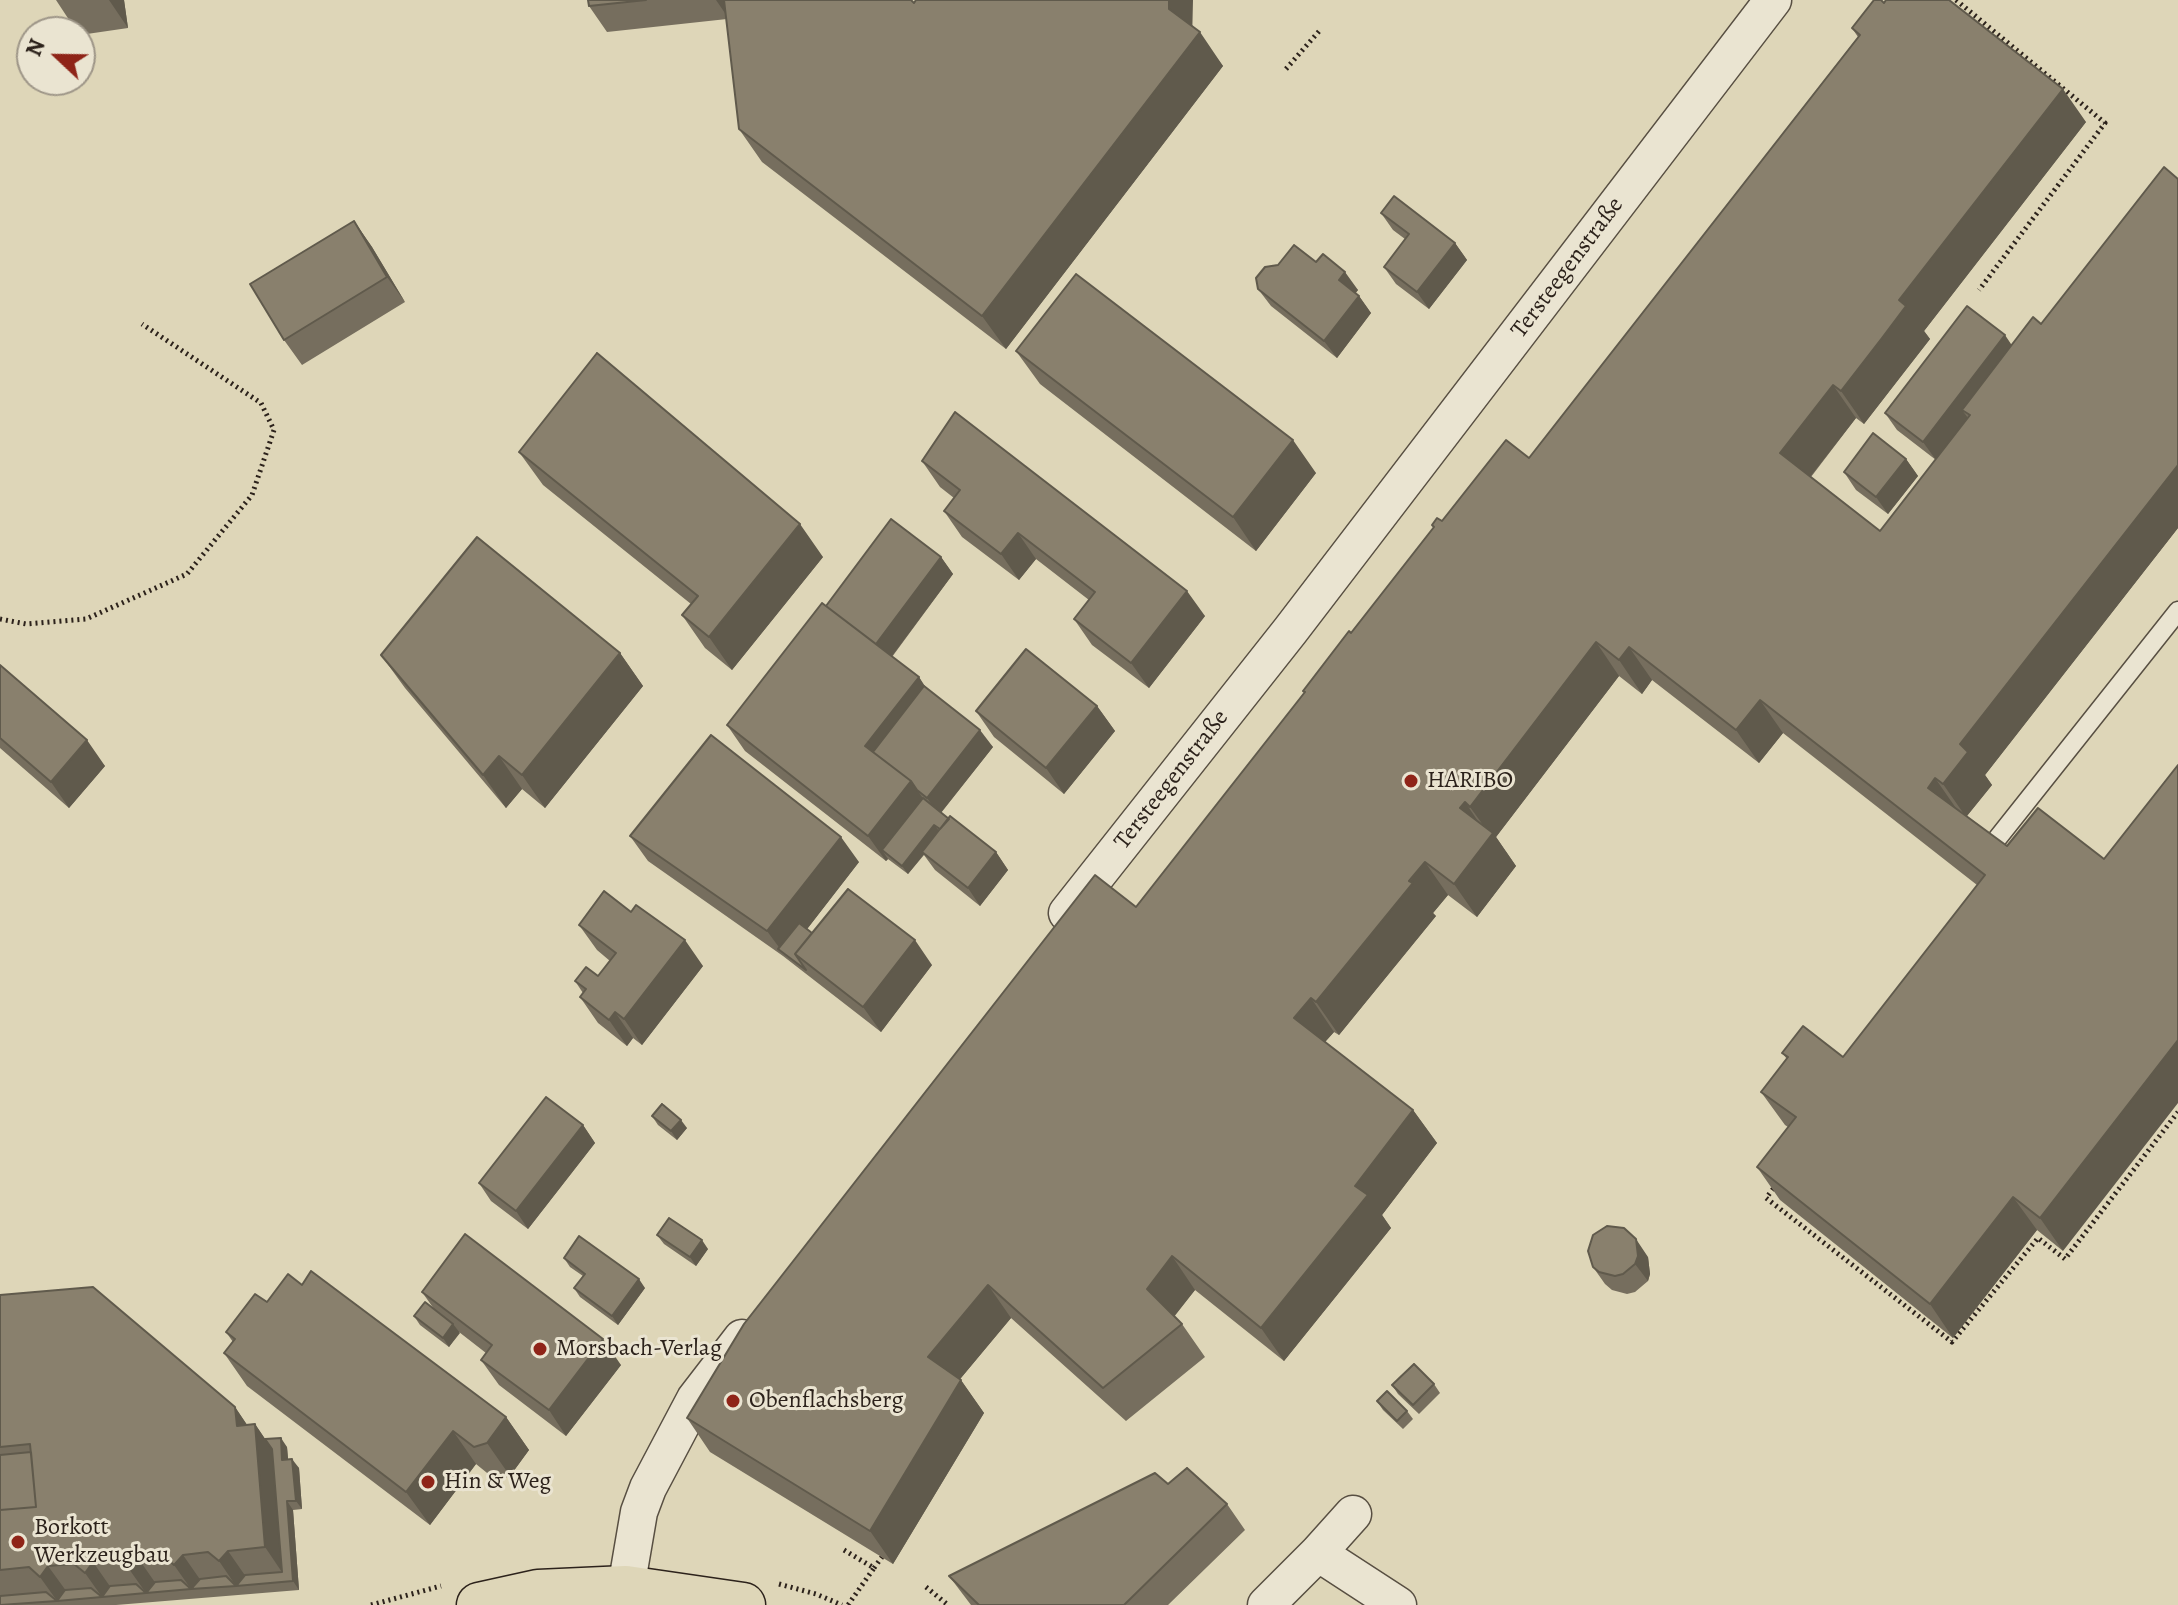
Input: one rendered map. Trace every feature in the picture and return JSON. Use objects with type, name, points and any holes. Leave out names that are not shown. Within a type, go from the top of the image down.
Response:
[{"type":"main road","points":[[479,1605],[538,1592],[626,1588],[743,1605]]},
{"type":"street","name":"Tersteegenstraße","points":[[1047,939],[1290,631],[1773,0]]},
{"type":"street","points":[[626,1588],[639,1512],[658,1466],[695,1399],[759,1316]]},
{"type":"street","points":[[1266,1605],[1353,1514]]},
{"type":"street","points":[[1318,1553],[1398,1605]]},
{"type":"lane","points":[[1989,849],[2178,611]]},
{"type":"path","points":[[1956,0],[2105,123],[1979,290]]},
{"type":"path","points":[[1286,69],[1321,29]]},
{"type":"path","points":[[0,619],[26,624],[86,619],[187,574],[252,495],[274,430],[261,403],[142,324]]},
{"type":"path","points":[[1781,1179],[1766,1198],[1952,1342],[2038,1238],[2065,1259],[2178,1112]]},
{"type":"path","points":[[844,1550],[874,1568]]},
{"type":"path","points":[[816,1594],[845,1605],[882,1557]]},
{"type":"path","points":[[926,1587],[948,1605]]},
{"type":"building","points":[[588,0],[646,0],[589,6]]},
{"type":"building","points":[[724,0],[911,0],[914,3],[916,0],[1169,0],[1169,9],[1200,32],[982,316],[739,129]]},
{"type":"building","name":"HARIBO","points":[[1874,0],[1884,3],[1886,0],[1949,0],[2063,89],[1899,300],[1906,306],[1841,391],[1833,385],[1780,453],[1880,531],[1970,415],[1962,410],[2033,317],[2041,324],[2164,167],[2178,179],[2178,465],[1960,744],[1968,752],[1943,784],[1935,778],[1928,788],[2007,846],[2038,808],[2104,859],[2178,765],[2178,1040],[2040,1218],[2013,1197],[1930,1304],[1757,1167],[1796,1117],[1761,1092],[1788,1057],[1782,1053],[1803,1026],[1843,1057],[1985,875],[1760,700],[1736,730],[1629,647],[1619,660],[1596,642],[1470,807],[1465,802],[1460,808],[1493,833],[1454,884],[1425,862],[1409,881],[1413,883],[1316,1002],[1311,998],[1294,1018],[1413,1110],[1355,1186],[1368,1195],[1261,1328],[1172,1256],[1147,1289],[1182,1324],[1103,1388],[988,1285],[928,1357],[961,1380],[870,1531],[687,1418],[744,1324],[1095,875],[1136,907],[1305,692],[1349,631],[1351,633],[1434,527],[1432,525],[1437,518],[1442,521],[1506,440],[1529,458],[1860,35],[1852,28]]},
{"type":"building","points":[[1394,196],[1455,243],[1417,292],[1384,267],[1409,234],[1381,213]]},
{"type":"building","points":[[354,221],[387,277],[284,340],[250,284]]},
{"type":"building","points":[[1294,245],[1316,262],[1323,254],[1345,272],[1339,280],[1359,296],[1324,341],[1258,289],[1256,278],[1265,267],[1278,265]]},
{"type":"building","points":[[1076,274],[1293,440],[1233,517],[1016,351]]},
{"type":"building","points":[[1967,306],[2005,335],[1923,442],[1885,413]]},
{"type":"building","points":[[597,353],[800,524],[709,637],[682,615],[698,596],[519,452]]},
{"type":"building","points":[[955,412],[1187,591],[1131,663],[1074,619],[1095,592],[1018,533],[1001,554],[944,511],[960,490],[922,461]]},
{"type":"building","points":[[1873,433],[1906,459],[1876,497],[1844,472]]},
{"type":"building","points":[[891,519],[941,557],[876,644],[826,606]]},
{"type":"building","points":[[477,537],[620,653],[522,775],[499,756],[483,775],[381,655]]},
{"type":"building","points":[[822,603],[919,677],[865,746],[911,781],[868,836],[727,725]]},
{"type":"building","points":[[1026,649],[1097,706],[1046,768],[976,711]]},
{"type":"building","points":[[0,665],[87,740],[51,782],[0,738]]},
{"type":"building","points":[[924,686],[980,730],[927,798],[911,781],[873,752]]},
{"type":"building","points":[[711,735],[841,837],[767,931],[630,836]]},
{"type":"building","points":[[923,798],[949,819],[940,829],[934,825],[902,866],[882,850]]},
{"type":"building","points":[[950,816],[996,852],[968,888],[922,852]]},
{"type":"building","points":[[848,889],[915,940],[863,1007],[795,954]]},
{"type":"building","points":[[604,891],[631,912],[636,905],[685,940],[624,1019],[615,1012],[609,1020],[580,997],[586,989],[575,981],[586,967],[598,976],[616,953],[579,925]]},
{"type":"building","points":[[799,923],[812,933],[795,954],[806,970],[778,949]]},
{"type":"building","points":[[546,1097],[583,1125],[516,1211],[479,1183]]},
{"type":"building","points":[[662,1104],[681,1120],[671,1131],[652,1116]]},
{"type":"building","points":[[669,1218],[702,1240],[690,1257],[657,1235]]},
{"type":"building","points":[[1607,1226],[1624,1228],[1636,1239],[1638,1256],[1635,1264],[1623,1274],[1615,1276],[1593,1267],[1588,1251],[1593,1235]]},
{"type":"building","name":"Morsbach-Verlag","points":[[465,1234],[603,1339],[549,1410],[481,1360],[492,1345],[422,1292]]},
{"type":"building","points":[[579,1236],[639,1279],[612,1316],[574,1288],[585,1274],[564,1258]]},
{"type":"building","points":[[311,1271],[506,1417],[487,1443],[474,1447],[453,1431],[406,1492],[224,1353],[235,1339],[226,1332],[255,1294],[267,1302],[288,1274],[302,1285]]},
{"type":"building","points":[[93,1287],[235,1407],[237,1426],[255,1424],[265,1547],[228,1551],[219,1561],[208,1552],[183,1555],[174,1565],[164,1556],[138,1558],[129,1569],[119,1560],[93,1562],[85,1573],[74,1564],[48,1566],[40,1577],[29,1567],[0,1570],[0,1510],[36,1507],[30,1444],[0,1447],[0,1295]]},
{"type":"building","points":[[425,1302],[453,1324],[443,1338],[414,1316]]},
{"type":"building","points":[[1414,1364],[1434,1384],[1413,1405],[1392,1385]]},
{"type":"building","points":[[1387,1391],[1407,1411],[1397,1421],[1377,1401]]},
{"type":"building","points":[[281,1438],[282,1460],[292,1459],[296,1501],[287,1501],[293,1581],[236,1586],[245,1575],[282,1572],[272,1449],[265,1439]]},
{"type":"building","points":[[31,1452],[36,1507],[0,1510],[0,1455]]},
{"type":"building","points":[[1187,1468],[1227,1504],[1124,1605],[979,1605],[949,1576],[1155,1473],[1168,1484]]},
{"type":"building","points":[[226,1576],[236,1586],[191,1589],[200,1579]]},
{"type":"building","points":[[181,1580],[191,1589],[146,1593],[155,1582]]},
{"type":"building","points":[[136,1584],[146,1593],[102,1597],[110,1586]]},
{"type":"building","points":[[91,1588],[102,1597],[57,1601],[65,1590]]},
{"type":"building","points":[[46,1592],[57,1601],[0,1605],[0,1596]]},
{"type":"place","name":"HARIBO","points":[[1411,781]]},
{"type":"place","name":"Morsbach-Verlag","points":[[540,1349]]},
{"type":"place","name":"Obenflachsberg","points":[[733,1401]]},
{"type":"place","name":"Hin & Weg","points":[[428,1482]]},
{"type":"place","name":"Borkott Werkzeugbau","points":[[18,1542]]}]
